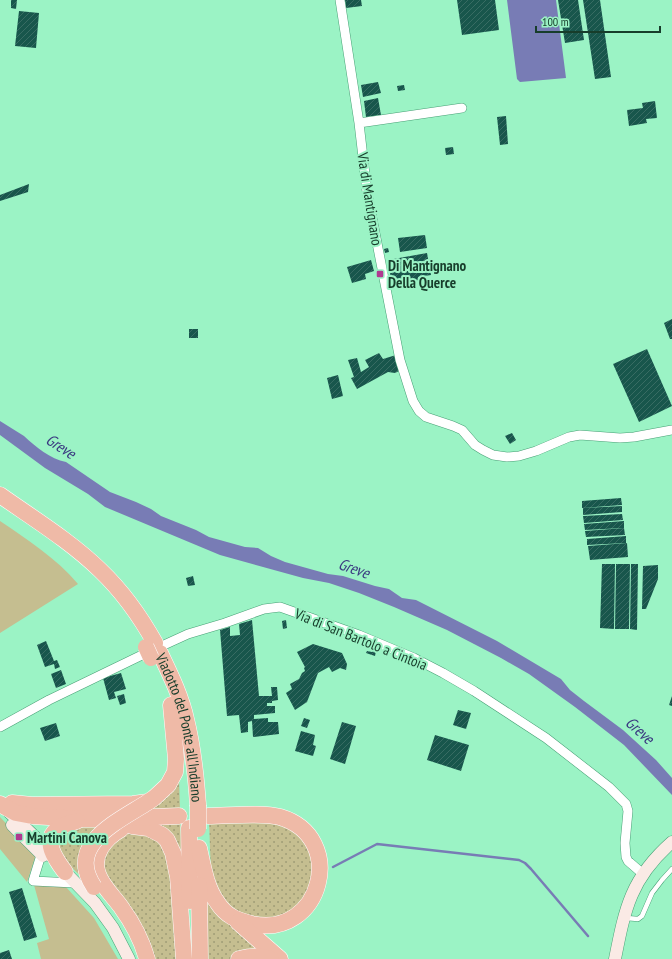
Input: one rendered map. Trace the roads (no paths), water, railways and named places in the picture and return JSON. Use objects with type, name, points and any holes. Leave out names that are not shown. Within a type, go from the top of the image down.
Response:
[{"type":"highway","name":"Viadotto del Ponte all'Indiano","points":[[0,495],[56,534],[99,570],[134,610],[171,705],[181,743],[199,848],[200,959]]},
{"type":"highway","name":"Viadotto del Ponte all'Indiano","points":[[0,508],[53,545],[106,592],[171,677],[186,718],[196,773],[193,817],[190,959]]},
{"type":"highway","points":[[142,959],[120,919],[108,901],[94,887],[88,876],[86,863],[92,841],[101,832],[164,790],[172,778],[175,772],[176,759],[171,705]]},
{"type":"highway","points":[[0,800],[32,805],[126,804],[148,802]]},
{"type":"highway","points":[[0,804],[16,812],[32,816],[81,820],[137,817],[270,815],[285,819],[298,826],[305,832],[314,845],[319,856],[320,871],[317,890],[309,904],[299,914],[285,922],[273,926],[259,925],[236,920]]},
{"type":"highway","points":[[112,819],[132,826],[144,827],[156,831],[164,837],[171,847],[178,877],[184,959]]},
{"type":"highway","points":[[70,878],[53,854],[51,849],[52,838],[55,831],[60,827],[81,820]]},
{"type":"highway","points":[[132,826],[116,832],[105,841],[98,853],[97,868],[99,876],[135,930],[147,959]]},
{"type":"highway","points":[[199,848],[212,895],[222,908],[280,959]]},
{"type":"highway","points":[[239,959],[254,956],[271,959]]},
{"type":"street","name":"Via di Mantignano","points":[[340,0],[359,123],[367,192],[394,332],[413,401],[426,417],[462,430],[475,445],[493,455],[507,457],[519,456],[536,451],[569,437],[634,437],[672,430]]},
{"type":"street","points":[[359,123],[462,108]]},
{"type":"street","name":"Via di San Bartolo a Cintoia","points":[[0,727],[49,700],[188,634],[264,609],[275,607],[286,609],[386,646],[443,673],[546,738],[586,769],[626,804],[628,811],[625,843],[626,857],[628,861],[643,874]]},
{"type":"street","points":[[0,804],[12,813],[37,839],[70,878],[102,912],[130,959]]},
{"type":"street","points":[[0,813],[41,854],[70,878]]},
{"type":"street","points":[[614,959],[624,918],[632,894],[653,860],[671,843]]},
{"type":"street","points":[[41,854],[33,881],[70,878]]},
{"type":"lane","points":[[624,918],[638,919],[642,916],[652,893],[672,869]]},
{"type":"water","points":[[507,0],[556,0],[566,78],[520,82],[517,79]]},
{"type":"water","points":[[0,421],[24,436],[44,452],[54,458],[66,462],[110,492],[151,509],[161,516],[196,530],[209,537],[245,547],[258,548],[285,562],[389,589],[402,598],[416,600],[497,641],[561,679],[570,690],[623,730],[656,760],[672,778],[672,795],[624,745],[529,674],[501,658],[447,630],[359,593],[329,583],[303,578],[220,555],[105,507],[88,494],[45,468],[0,435]]},
{"type":"waterway","points":[[333,867],[377,844],[519,860],[531,869],[588,936]]},
{"type":"place","name":"Di Mantignano Della Querce","points":[[380,274]]},
{"type":"place","name":"Martini Canova","points":[[19,837]]},
{"type":"water label","name":"Greve","points":[[61,446]]},
{"type":"water label","name":"Greve","points":[[354,568]]},
{"type":"water label","name":"Greve","points":[[640,730]]}]
